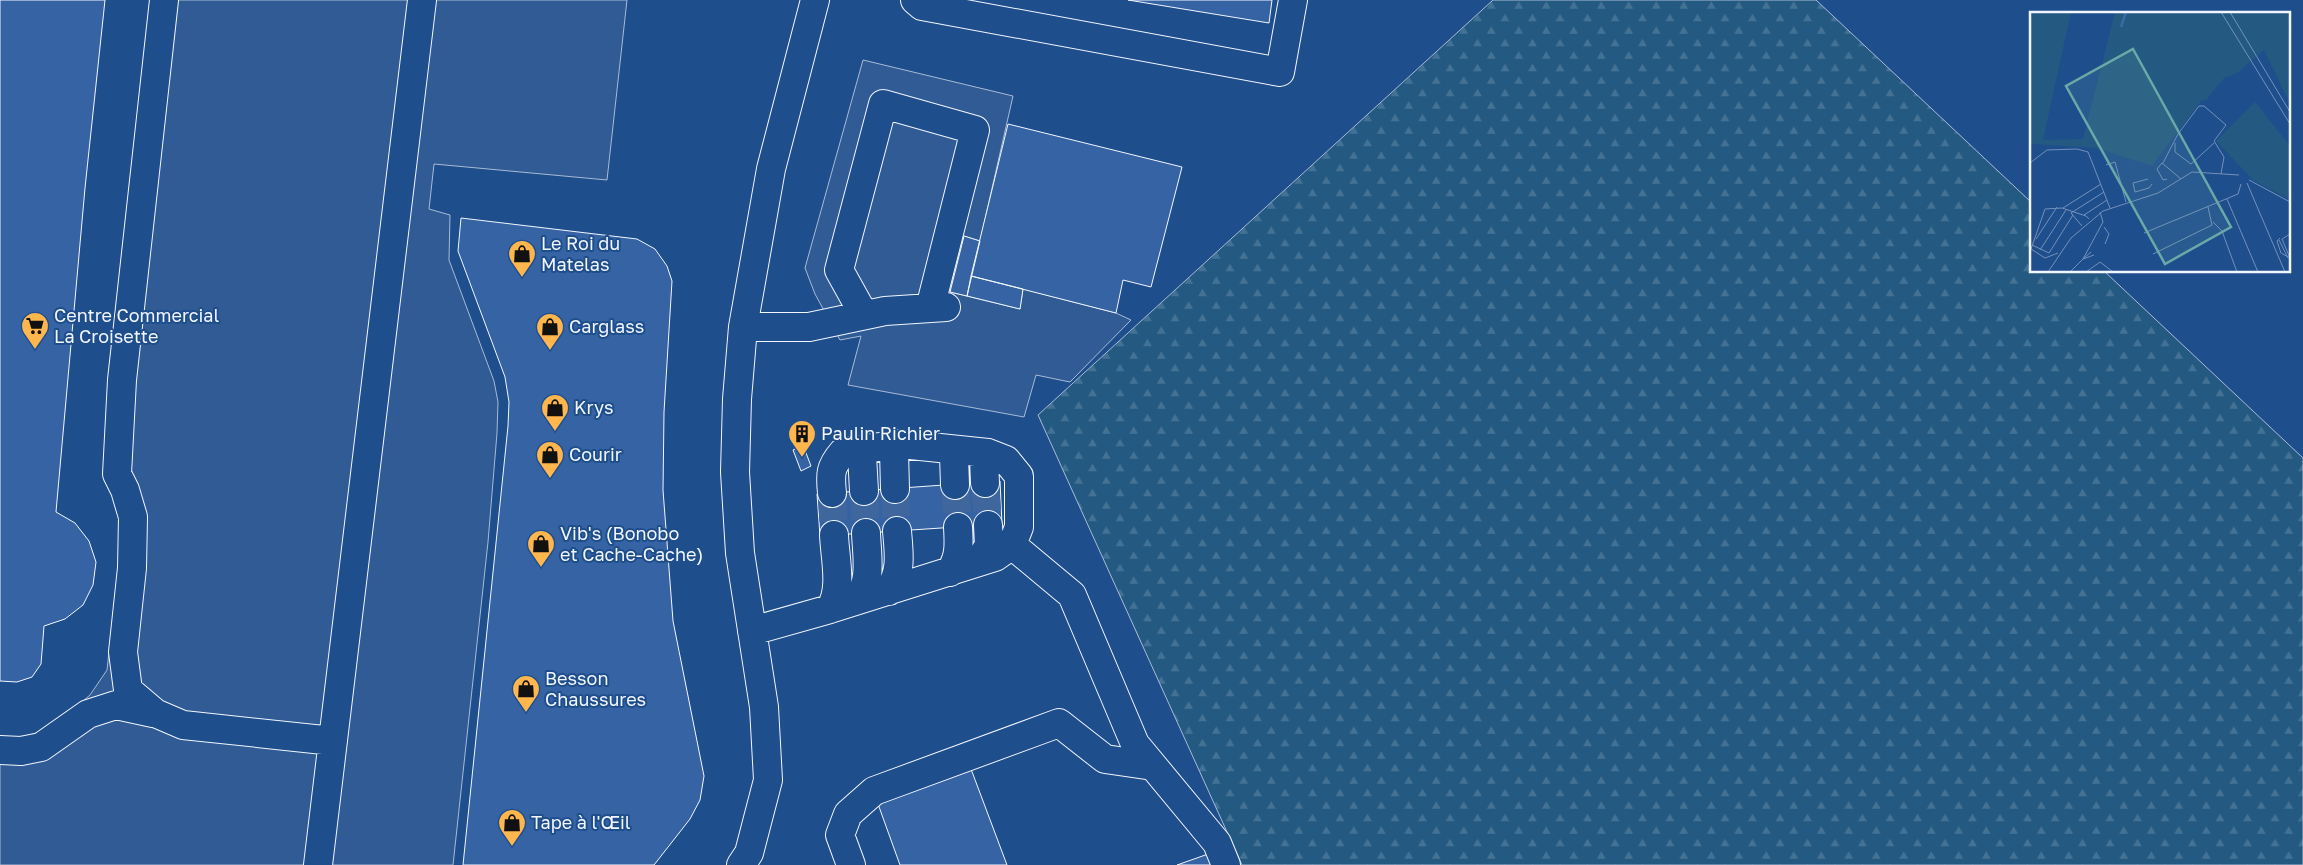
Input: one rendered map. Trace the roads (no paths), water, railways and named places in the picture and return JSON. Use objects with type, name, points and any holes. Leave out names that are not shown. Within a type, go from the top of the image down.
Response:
[{"type":"street","points":[[155,713],[128,690],[123,652],[132,568],[133,517],[125,490],[117,474],[122,380],[164,0]]},
{"type":"street","points":[[318,865],[422,0]]},
{"type":"street","points":[[741,865],[750,853],[768,780],[764,707],[740,553],[735,472],[737,399],[743,326],[771,170],[815,0]]},
{"type":"street","points":[[916,0],[922,6],[1280,72],[1294,0]]},
{"type":"street","points":[[743,326],[809,327],[885,311],[938,307],[975,130],[883,104],[839,270],[864,315]]},
{"type":"street","points":[[752,631],[830,610],[995,557],[1012,545],[1019,527],[1019,476],[1006,460],[988,453],[897,445],[843,452],[833,463],[832,493]]},
{"type":"street","points":[[896,489],[894,451],[897,445]]},
{"type":"street","points":[[864,491],[862,455],[866,449]]},
{"type":"street","points":[[955,484],[954,456],[958,450]]},
{"type":"street","points":[[986,483],[984,459],[988,453]]},
{"type":"street","points":[[979,562],[989,545],[988,525]]},
{"type":"street","points":[[950,572],[956,563],[960,551],[958,527]]},
{"type":"street","points":[[889,591],[896,580],[899,568],[898,531]]},
{"type":"street","points":[[858,600],[866,590],[868,579],[866,533]]},
{"type":"street","points":[[830,610],[838,592],[834,535]]},
{"type":"street","points":[[1012,545],[1072,594],[1135,744],[1217,843],[1226,865]]},
{"type":"street","points":[[0,750],[21,751],[41,747],[88,714],[116,705],[155,713],[183,725],[333,741]]},
{"type":"street","points":[[851,865],[840,835],[848,814],[874,791],[1059,723],[1105,759],[1153,766]]},
{"type":"tunnel","points":[[985,483],[988,525]]},
{"type":"tunnel","points":[[955,485],[958,527]]},
{"type":"tunnel","points":[[895,489],[897,531]]},
{"type":"tunnel","points":[[864,491],[866,533]]},
{"type":"tunnel","points":[[832,493],[834,535]]},
{"type":"place","name":"Le Roi du Matelas","points":[[522,278]]},
{"type":"place","name":"Centre Commercial La Croisette","points":[[35,350]]},
{"type":"place","name":"Carglass","points":[[550,351]]},
{"type":"place","name":"Krys","points":[[555,432]]},
{"type":"place","name":"Paulin Richier","points":[[802,458]]},
{"type":"place","name":"Courir","points":[[550,479]]},
{"type":"place","name":"Vib's (Bonobo et Cache-Cache)","points":[[541,568]]},
{"type":"place","name":"Besson Chaussures","points":[[526,713]]},
{"type":"place","name":"Tape à l'Œil","points":[[512,847]]}]
